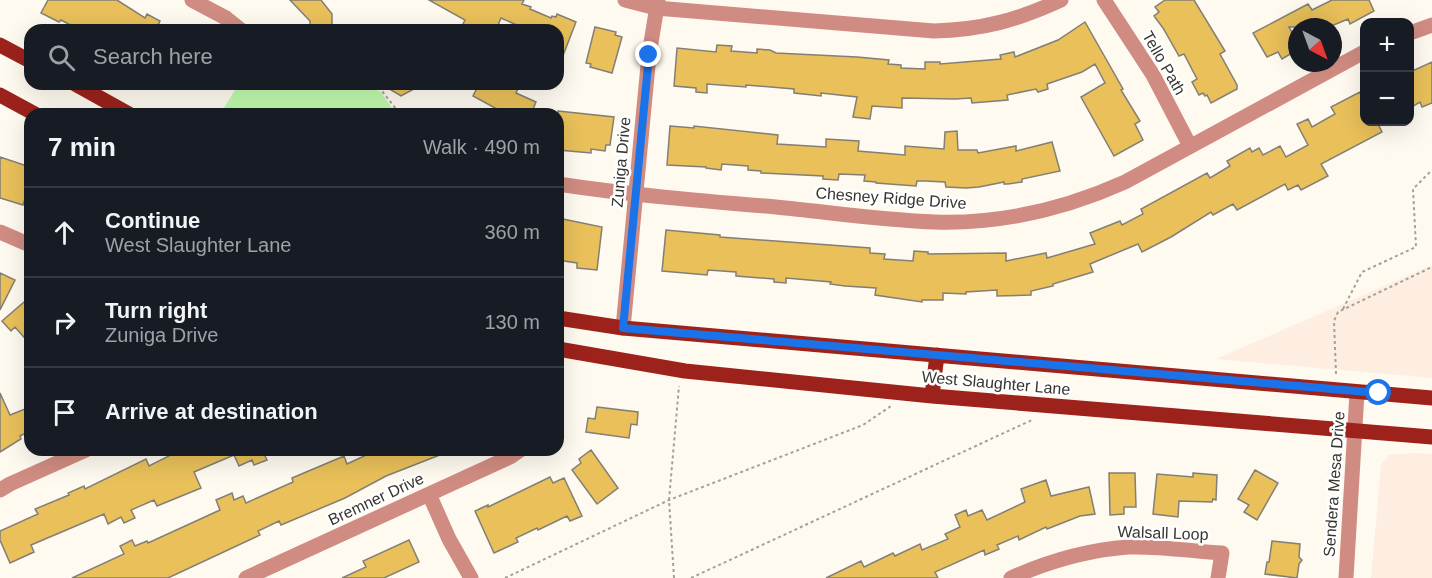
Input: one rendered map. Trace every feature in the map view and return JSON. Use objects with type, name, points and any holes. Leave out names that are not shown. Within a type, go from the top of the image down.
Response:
[{"type":"main road","points":[[0,45],[24,58]]},
{"type":"main road","points":[[86,90],[118,108]]},
{"type":"main road","points":[[0,95],[24,108]]},
{"type":"main road","name":"West Slaughter Lane","points":[[564,319],[623,328],[1432,398]]},
{"type":"main road","name":"West Slaughter Lane","points":[[564,350],[685,371],[932,396],[1432,437]]},
{"type":"main road","points":[[932,396],[937,355]]},
{"type":"street","points":[[192,0],[234,24]]},
{"type":"street","points":[[625,0],[934,31],[962,31],[1008,21],[1061,0]]},
{"type":"street","name":"Tello Path","points":[[1104,0],[1153,75],[1190,146]]},
{"type":"street","name":"Zuniga Drive","points":[[623,328],[649,55],[657,4]]},
{"type":"street","points":[[1414,32],[1432,25]]},
{"type":"street","name":"Chesney Ridge Drive","points":[[564,185],[636,195],[934,222],[979,221],[1034,213],[1094,195],[1125,182],[1360,55]]},
{"type":"street","points":[[0,232],[24,242]]},
{"type":"street","name":"Sendera Mesa Drive","points":[[1346,578],[1357,393]]},
{"type":"street","points":[[0,490],[73,456]]},
{"type":"street","name":"Bremner Drive","points":[[246,578],[512,456]]},
{"type":"street","points":[[429,494],[449,539],[471,578]]},
{"type":"street","name":"Walsall Loop","points":[[1011,578],[1059,559],[1089,552],[1130,547],[1222,553],[1218,578]]},
{"type":"path","points":[[381,90],[395,108]]},
{"type":"path","points":[[1343,309],[1362,272],[1416,247],[1413,189],[1432,170]]},
{"type":"path","points":[[1336,374],[1335,315],[1343,309],[1432,267]]},
{"type":"path","points":[[674,578],[669,500],[679,380]]},
{"type":"path","points":[[505,578],[669,500],[862,425],[891,406]]},
{"type":"path","points":[[691,578],[1039,417]]},
{"type":"shaded area","points":[[1432,265],[1432,378],[1216,359]]},
{"type":"shaded area","points":[[1432,454],[1432,578],[1371,578],[1381,465],[1389,455]]},
{"type":"green space","points":[[235,90],[377,90],[381,92],[392,108],[224,108]]},
{"type":"building","points":[[48,0],[117,0],[145,18],[147,14],[160,21],[158,24],[69,24],[41,13]]},
{"type":"building","points":[[290,0],[321,0],[332,14],[332,24],[310,24],[310,21]]},
{"type":"building","points":[[429,0],[524,0],[522,4],[551,18],[556,17],[557,14],[576,22],[564,53],[564,24],[514,24],[501,18],[498,24],[463,24],[465,20]]},
{"type":"building","points":[[1165,0],[1194,0],[1225,51],[1220,54],[1237,89],[1211,103],[1207,95],[1203,93],[1199,95],[1192,82],[1197,79],[1184,54],[1179,56],[1154,16],[1159,12],[1155,7]]},
{"type":"building","points":[[1332,0],[1369,0],[1374,11],[1350,24],[1348,19],[1342,22],[1342,18],[1288,18],[1288,55],[1282,59],[1278,52],[1267,57],[1253,33],[1308,4],[1312,10]]},
{"type":"building","points":[[1085,22],[1140,121],[1135,124],[1143,140],[1114,156],[1081,97],[1105,83],[1095,64],[1082,72],[1047,84],[1048,89],[1007,95],[1008,100],[972,103],[971,98],[902,98],[902,108],[872,106],[870,119],[853,117],[857,97],[821,93],[821,96],[794,93],[794,89],[746,85],[746,87],[707,84],[707,93],[696,92],[696,88],[674,86],[677,48],[716,52],[717,45],[732,46],[731,51],[757,53],[757,49],[776,53],[857,57],[889,60],[888,64],[901,65],[901,68],[925,69],[925,62],[940,62],[940,64],[1001,59],[1000,55],[1014,52],[1015,57],[1058,40]]},
{"type":"building","points":[[595,27],[616,32],[615,35],[622,37],[612,73],[590,67],[591,64],[586,63]]},
{"type":"building","points":[[1432,62],[1432,103],[1422,107],[1420,102],[1414,106],[1414,70]]},
{"type":"building","points":[[391,90],[412,90],[401,96]]},
{"type":"building","points":[[476,90],[517,90],[516,93],[536,102],[534,108],[495,108],[473,96]]},
{"type":"building","points":[[1360,92],[1360,126],[1379,126],[1382,132],[1321,164],[1328,176],[1301,190],[1298,185],[1288,190],[1285,184],[1237,210],[1233,204],[1213,215],[1211,212],[1142,252],[1138,244],[1090,264],[1093,272],[1031,291],[1031,295],[997,296],[997,290],[966,292],[966,294],[943,293],[943,300],[922,300],[922,302],[875,295],[876,288],[830,284],[831,282],[786,278],[786,283],[774,282],[774,279],[736,276],[736,272],[708,270],[707,275],[662,271],[666,230],[720,235],[720,237],[870,248],[870,253],[885,254],[884,259],[913,261],[914,251],[928,252],[928,254],[1006,253],[1006,261],[1046,253],[1047,258],[1095,244],[1090,233],[1120,221],[1122,225],[1143,214],[1141,209],[1207,173],[1210,178],[1230,166],[1227,161],[1250,148],[1252,152],[1259,148],[1263,155],[1280,146],[1286,157],[1308,145],[1297,124],[1308,119],[1312,127],[1335,114],[1331,107]]},
{"type":"building","points":[[564,112],[614,117],[610,145],[606,145],[605,151],[591,149],[591,153],[564,151]]},
{"type":"building","points":[[670,126],[694,128],[694,126],[778,135],[777,144],[826,147],[826,139],[859,141],[858,151],[905,155],[905,146],[944,149],[945,132],[957,131],[958,150],[977,150],[978,153],[1016,146],[1016,151],[1052,142],[1060,171],[1022,179],[1022,182],[1004,184],[1004,182],[966,188],[946,187],[945,182],[917,181],[916,186],[876,183],[864,181],[865,175],[839,174],[838,180],[823,179],[823,176],[761,173],[761,171],[748,170],[748,166],[722,164],[721,170],[667,165]]},
{"type":"building","points":[[0,157],[24,165],[24,202],[23,205],[0,198]]},
{"type":"building","points":[[564,219],[602,227],[597,270],[577,268],[577,263],[564,261]]},
{"type":"building","points":[[0,273],[15,280],[0,310]]},
{"type":"building","points":[[24,302],[24,337],[15,327],[11,331],[2,321]]},
{"type":"building","points":[[0,393],[10,415],[24,409],[24,434],[20,436],[21,439],[0,452]]},
{"type":"building","points":[[597,407],[638,412],[637,425],[631,424],[629,438],[586,432],[588,418],[595,419]]},
{"type":"building","points":[[591,450],[618,488],[597,504],[572,470],[581,463],[579,459]]},
{"type":"building","points":[[169,456],[232,456],[194,472],[201,488],[157,506],[154,500],[131,510],[135,518],[124,523],[121,517],[108,524],[104,514],[31,545],[34,552],[10,563],[0,540],[0,531],[38,514],[35,509],[84,486],[85,489],[146,459],[149,466]]},
{"type":"building","points":[[234,456],[265,456],[267,460],[254,465],[252,460],[239,466]]},
{"type":"building","points":[[344,456],[347,464],[364,456],[437,456],[386,476],[345,498],[281,525],[279,521],[258,531],[260,535],[168,578],[72,578],[124,554],[120,546],[132,540],[135,546],[147,541],[148,543],[220,510],[216,500],[232,493],[234,500],[243,496],[246,503],[293,482],[292,478]]},
{"type":"building","points":[[1255,470],[1278,483],[1257,520],[1244,512],[1249,505],[1238,499]]},
{"type":"building","points":[[1109,473],[1135,473],[1136,507],[1124,507],[1124,514],[1110,515]]},
{"type":"building","points":[[1193,473],[1217,475],[1216,500],[1213,499],[1212,502],[1179,501],[1178,517],[1153,514],[1157,474],[1193,477]]},
{"type":"building","points":[[550,477],[553,483],[564,478],[582,516],[570,521],[567,516],[538,530],[537,528],[516,538],[518,542],[494,553],[475,511]]},
{"type":"building","points":[[1046,480],[1051,496],[1089,487],[1095,514],[1080,516],[1047,529],[1046,527],[1019,540],[1018,536],[997,545],[999,549],[985,555],[984,550],[935,572],[938,578],[826,578],[861,561],[864,567],[893,553],[895,556],[920,544],[922,550],[948,539],[945,534],[960,527],[955,515],[966,510],[968,516],[982,510],[987,520],[1025,502],[1021,489]]},
{"type":"building","points":[[409,540],[419,562],[384,578],[342,578],[366,567],[363,561]]},
{"type":"building","points":[[1272,541],[1300,544],[1299,557],[1302,560],[1299,564],[1297,578],[1265,574]]},
{"type":"route","points":[[649,55],[623,328],[1357,393],[1379,393]]}]
